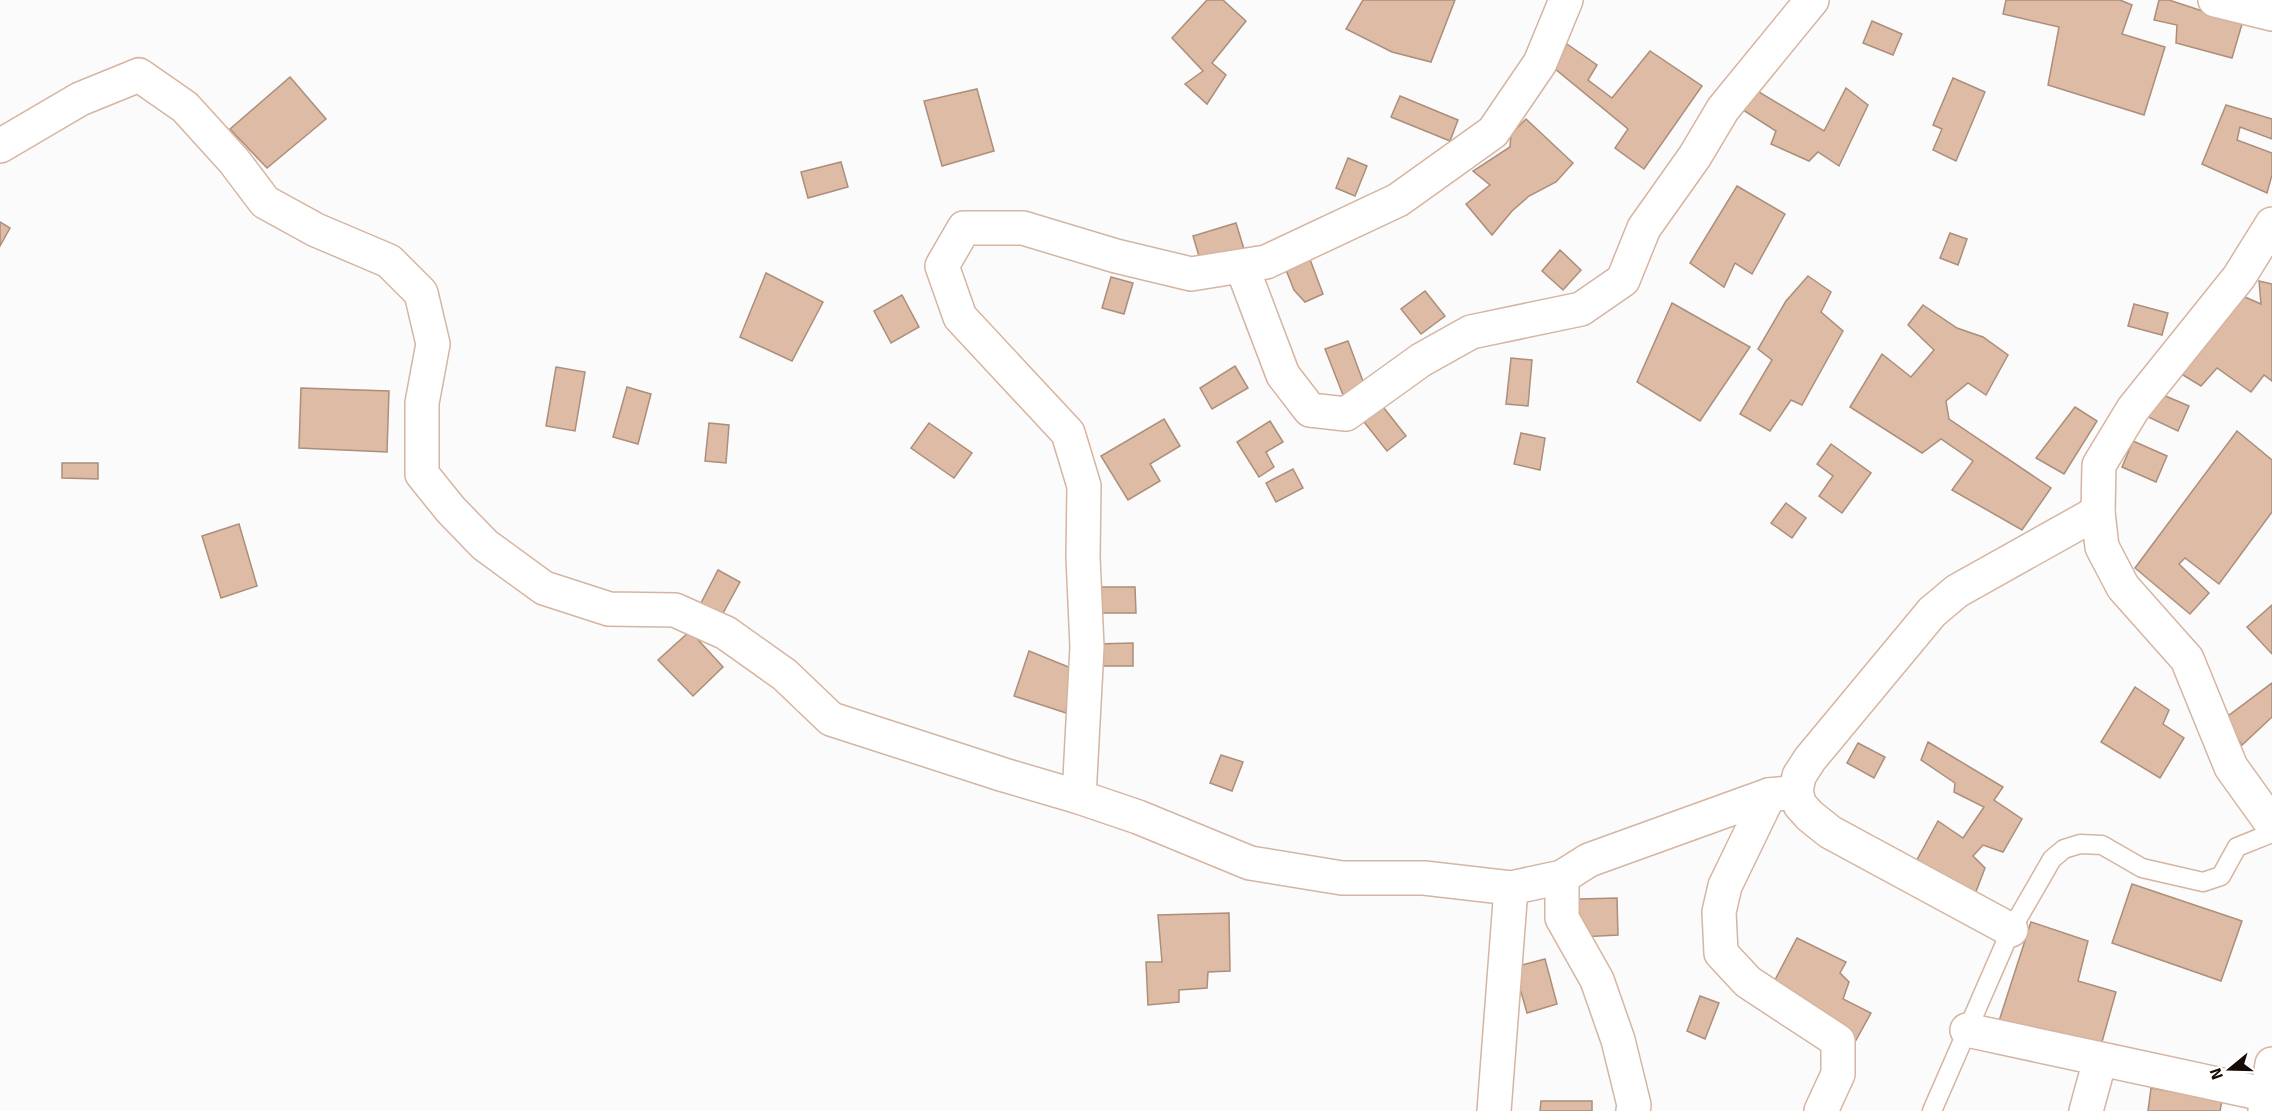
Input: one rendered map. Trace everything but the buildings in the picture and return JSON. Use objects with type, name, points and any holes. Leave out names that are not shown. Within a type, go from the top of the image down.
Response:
[{"type":"street","points":[[1079,797],[1087,647],[1083,557],[1084,486],[1068,433],[960,317],[942,266],[964,228],[1023,228],[1116,256],[1191,274],[1266,262],[1398,200],[1492,132],[1540,63],[1566,0]]},
{"type":"street","points":[[1242,267],[1283,375],[1310,410],[1346,414],[1421,360],[1471,332],[1581,309],[1623,280],[1644,228],[1695,156],[1723,109],[1812,0]]},
{"type":"street","points":[[2215,0],[2272,14]]},
{"type":"street","points":[[0,146],[80,99],[139,75],[185,107],[234,160],[265,202],[316,230],[389,261],[422,293],[433,344],[422,403],[422,474],[451,510],[485,545],[544,588],[609,609],[675,610],[726,633],[785,675],[831,719],[1138,817],[1250,863],[1342,878],[1424,878],[1511,888],[1562,878],[1589,860],[1783,793]]},
{"type":"street","points":[[2272,224],[2239,277],[2133,409],[2099,465],[2098,512],[2102,547],[2123,586],[2187,659],[2230,767],[2272,824]]},
{"type":"street","points":[[1821,1111],[1838,1074],[1838,1041],[1748,982],[1721,953],[1719,912],[1725,886],[1783,793],[1932,612],[1957,591],[2098,512]]},
{"type":"street","points":[[1783,793],[1830,831],[2011,930]]},
{"type":"street","points":[[1562,878],[1562,918],[1597,980],[1618,1040],[1634,1105],[1633,1111]]},
{"type":"street","points":[[1494,1111],[1511,888]]},
{"type":"street","points":[[1967,1030],[2100,1060],[2268,1090]]},
{"type":"street","points":[[2086,1111],[2100,1060]]},
{"type":"lane","points":[[1932,1111],[2011,930],[2052,859],[2064,849],[2080,844],[2103,845],[2142,868],[2204,882],[2221,876],[2237,847],[2272,833]]}]
